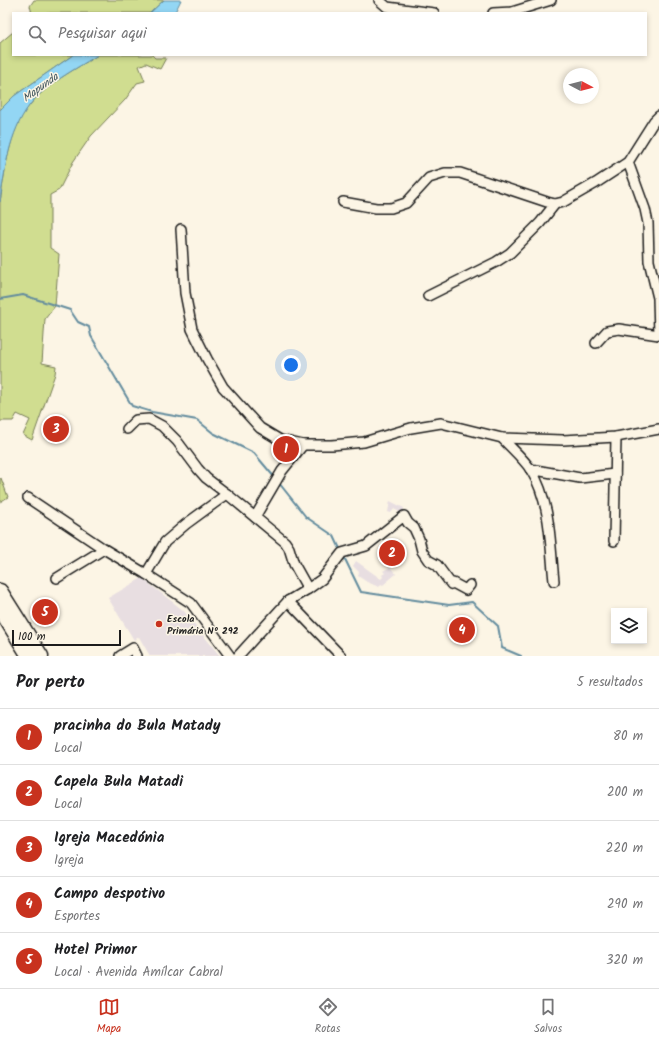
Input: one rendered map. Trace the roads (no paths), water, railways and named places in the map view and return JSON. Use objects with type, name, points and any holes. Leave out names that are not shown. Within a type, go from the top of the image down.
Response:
[{"type":"main road","points":[[0,591],[41,656]]},
{"type":"main road","points":[[0,609],[29,656]]},
{"type":"street","points":[[379,0],[387,7],[426,12]]},
{"type":"street","points":[[512,12],[551,0]]},
{"type":"street","points":[[342,202],[376,208],[391,208],[406,203],[429,178],[445,173],[460,173],[556,204],[563,202],[596,183],[628,162],[654,121],[659,116]]},
{"type":"street","points":[[596,342],[607,331],[619,329],[659,335],[658,298],[649,261],[648,223],[645,209],[628,162]]},
{"type":"street","points":[[428,296],[496,262],[510,253],[520,245],[556,204]]},
{"type":"street","points":[[181,229],[185,293],[192,329],[223,387],[260,428],[280,440],[303,445],[332,445],[364,442],[411,428],[441,423],[502,438],[562,440],[616,437],[659,428]]},
{"type":"street","points":[[127,428],[136,420],[149,420],[162,426],[177,441],[206,478],[285,542],[289,548],[294,564],[308,589]]},
{"type":"street","points":[[614,541],[616,437]]},
{"type":"street","points":[[502,438],[530,470],[538,484],[544,500],[554,581]]},
{"type":"street","points":[[255,517],[282,471],[303,445]]},
{"type":"street","points":[[530,470],[580,478],[615,474]]},
{"type":"street","points":[[146,574],[165,542],[186,524],[227,494]]},
{"type":"street","points":[[28,498],[104,549],[146,574],[191,604],[230,656]]},
{"type":"street","points":[[238,656],[288,601],[322,579],[342,554],[366,546],[404,516],[408,523],[414,528],[420,539],[422,550],[428,560],[437,565],[451,584],[453,583],[466,590],[470,585]]},
{"type":"street","points":[[57,578],[104,549]]},
{"type":"street","points":[[288,601],[341,656]]},
{"type":"street","points":[[120,656],[137,652]]},
{"type":"water","points":[[164,0],[181,0],[174,12],[151,12]]},
{"type":"water","name":"Mapunda","points":[[72,56],[96,56],[51,85],[29,106],[22,117],[12,140],[6,164],[0,202],[0,110],[14,96]]},
{"type":"waterway","points":[[0,299],[23,295],[70,310],[78,322],[89,327],[91,336],[132,406],[152,412],[197,420],[213,433],[254,453],[275,478]]},
{"type":"waterway","points":[[279,483],[306,517],[334,536],[341,551]]},
{"type":"waterway","points":[[343,555],[361,592],[449,605],[472,602],[498,626],[502,648],[521,656]]},
{"type":"place","name":"Igreja Macedónia","points":[[56,429]]},
{"type":"place","name":"pracinha do Bula Matady","points":[[286,449]]},
{"type":"place","name":"Capela Bula Matadi","points":[[392,553]]},
{"type":"place","name":"Hotel Primor","points":[[45,612]]},
{"type":"place","name":"Escola Primária Nº 292","points":[[159,624]]},
{"type":"place","name":"Campo despotivo","points":[[462,630]]}]
